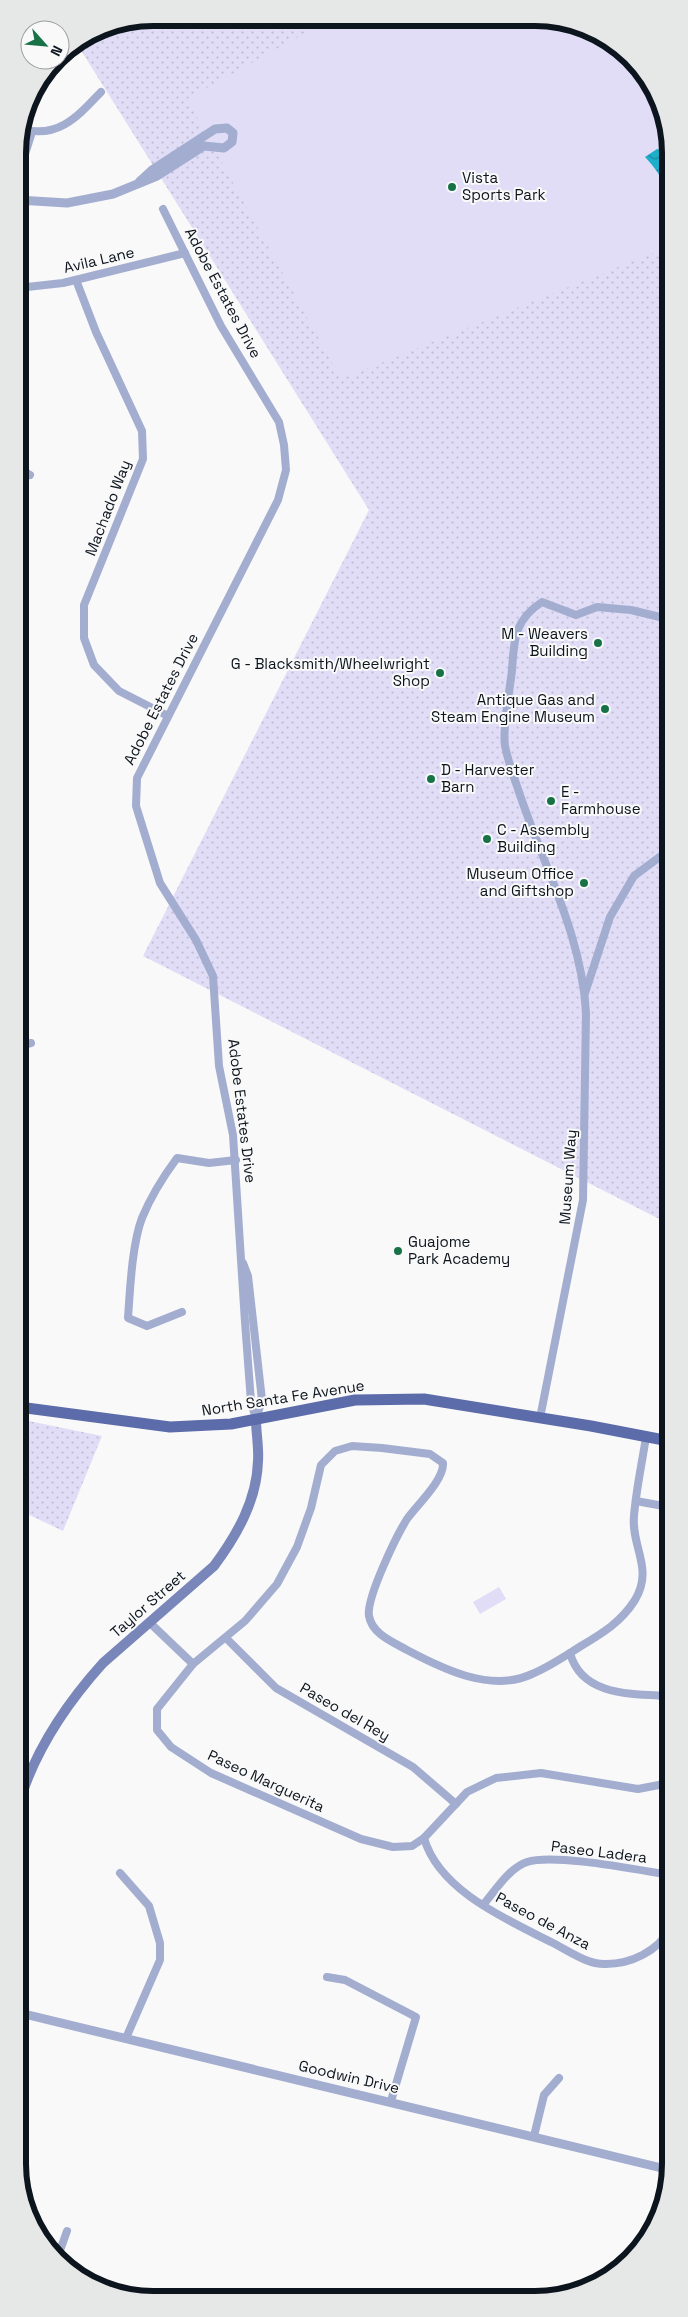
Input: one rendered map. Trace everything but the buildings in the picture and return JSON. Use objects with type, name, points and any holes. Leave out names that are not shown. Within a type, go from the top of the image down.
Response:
[{"type":"main road","name":"North Santa Fe Avenue","points":[[26,1408],[170,1427],[230,1424],[339,1402],[390,1398],[424,1399],[661,1440]]},
{"type":"main road","name":"Taylor Street","points":[[26,1786],[49,1736],[64,1712],[103,1663],[214,1566],[240,1527],[252,1497],[258,1461],[256,1419]]},
{"type":"street","points":[[28,131],[47,131],[74,120],[101,92]]},
{"type":"street","points":[[27,201],[47,203],[82,202],[113,194],[158,176],[204,146],[224,148],[232,142],[233,133],[227,128],[215,129],[152,170],[139,182]]},
{"type":"street","points":[[27,148],[32,132]]},
{"type":"street","name":"Adobe Estates Drive","points":[[163,209],[221,326],[278,422],[284,445],[286,470],[278,500],[137,778],[136,806],[160,883],[196,940],[213,976],[220,1066],[236,1160],[242,1259],[248,1276],[262,1400],[256,1419]]},
{"type":"street","name":"Avila Lane","points":[[27,287],[76,280],[185,253]]},
{"type":"street","name":"Machado Way","points":[[76,280],[96,332],[142,431],[143,458],[84,605],[84,638],[94,664],[119,691],[168,716]]},
{"type":"street","name":"Museum Way","points":[[540,1418],[583,1200],[586,1134],[585,993],[565,914],[523,808],[505,744],[515,635],[523,618],[542,602],[576,614],[597,607],[631,610],[662,617]]},
{"type":"street","name":"Museum Way","points":[[585,993],[610,917],[634,876],[662,855]]},
{"type":"street","points":[[27,1044],[31,1043]]},
{"type":"street","points":[[182,1312],[147,1326],[128,1318],[132,1273],[142,1220],[160,1181],[177,1158],[209,1163],[236,1160]]},
{"type":"street","name":"Paseo Marguerita","points":[[646,1437],[634,1526],[644,1566],[636,1598],[624,1617],[570,1653],[531,1675],[506,1682],[480,1679],[433,1663],[383,1637],[369,1616],[370,1596],[406,1520],[444,1471],[443,1463],[430,1454],[352,1446],[335,1452],[321,1465],[311,1508],[297,1548],[277,1584],[245,1621],[193,1664],[157,1709],[157,1730],[171,1747],[211,1773],[369,1842],[392,1847],[412,1846],[424,1838],[467,1792],[496,1778],[514,1774],[541,1772],[638,1789],[661,1785]]},
{"type":"street","points":[[636,1501],[661,1505]]},
{"type":"street","points":[[149,1622],[193,1664]]},
{"type":"street","name":"Paseo del Rey","points":[[226,1638],[276,1688],[413,1767],[456,1804]]},
{"type":"street","points":[[570,1653],[573,1664],[593,1684],[613,1692],[661,1695]]},
{"type":"street","name":"Paseo de Anza","points":[[424,1838],[429,1855],[442,1871],[475,1900],[496,1914],[587,1960],[604,1964],[624,1962],[644,1954],[661,1941]]},
{"type":"street","name":"Paseo Ladera","points":[[483,1905],[513,1870],[527,1862],[551,1858],[661,1874]]},
{"type":"street","points":[[120,1873],[149,1906],[159,1933],[160,1943],[160,1960],[126,2038]]},
{"type":"street","points":[[327,1976],[346,1980],[416,2017],[390,2102]]},
{"type":"street","name":"Goodwin Drive","points":[[26,2014],[661,2168]]},
{"type":"street","points":[[534,2136],[544,2095],[559,2078]]},
{"type":"street","points":[[60,2250],[67,2231]]},
{"type":"shaded area","points":[[153,26],[551,27],[591,39],[612,53],[625,63],[649,97],[659,129],[662,153],[661,1220],[143,956],[369,510],[81,50],[90,43],[112,33],[137,27]]},
{"type":"shaded area","name":"Vista Sports Park","points":[[317,26],[535,26],[551,27],[576,33],[598,43],[625,63],[645,90],[655,112],[662,153],[662,249],[341,379],[187,99]]},
{"type":"shaded area","points":[[26,1421],[102,1436],[63,1531],[26,1513]]},
{"type":"shaded area","points":[[499,1587],[506,1599],[480,1614],[473,1602]]},
{"type":"water","points":[[657,149],[662,150],[662,180],[645,157]]},
{"type":"place","name":"Vista Sports Park","points":[[452,187]]},
{"type":"place","name":"M - Weavers Building","points":[[598,643]]},
{"type":"place","name":"G - Blacksmith/Wheelwright Shop","points":[[440,673]]},
{"type":"place","name":"Antique Gas and Steam Engine Museum","points":[[605,709]]},
{"type":"place","name":"D - Harvester Barn","points":[[431,779]]},
{"type":"place","name":"E - Farmhouse","points":[[551,801]]},
{"type":"place","name":"C - Assembly Building","points":[[487,839]]},
{"type":"place","name":"Museum Office and Giftshop","points":[[584,883]]},
{"type":"place","name":"Guajome Park Academy","points":[[398,1251]]}]
